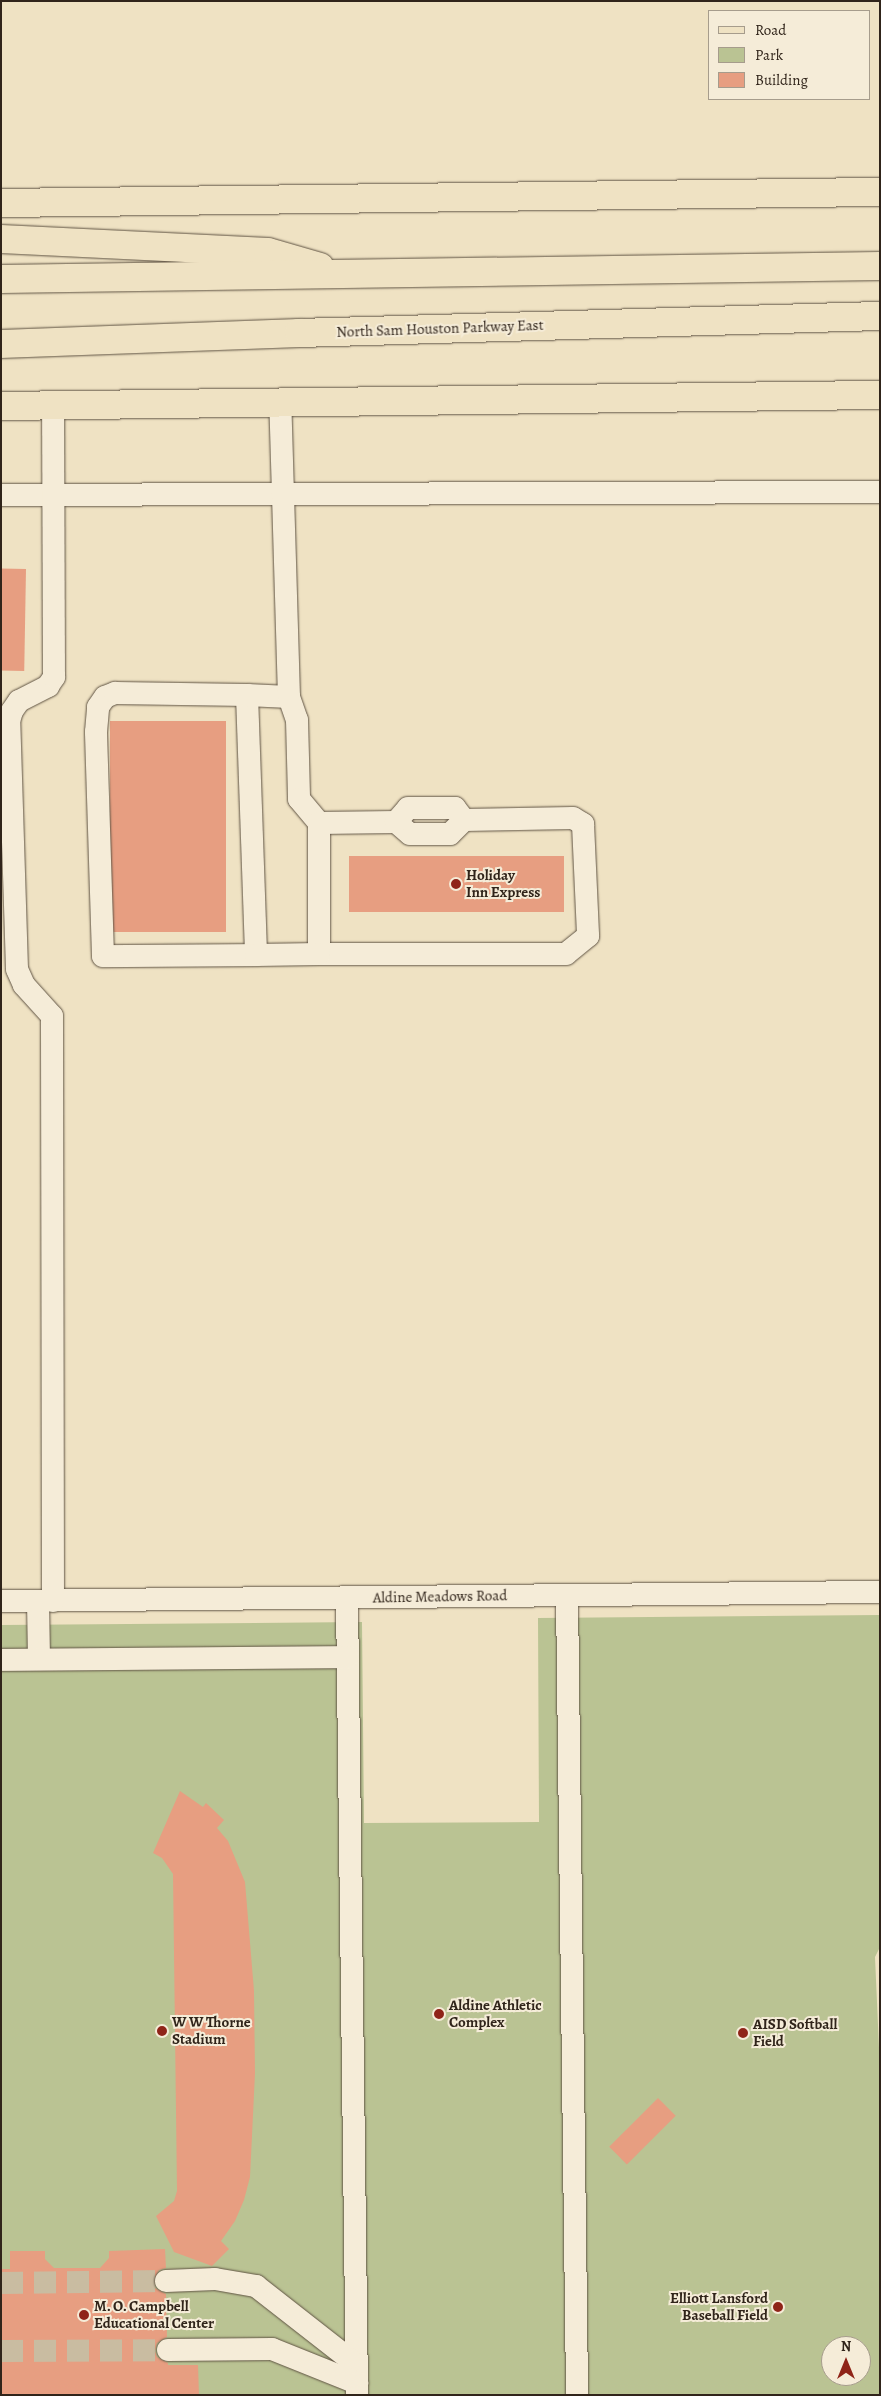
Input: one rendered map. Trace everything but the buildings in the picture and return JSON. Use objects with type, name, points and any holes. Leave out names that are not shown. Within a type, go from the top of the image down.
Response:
[{"type":"main road","points":[[1,203],[880,192]]},
{"type":"main road","points":[[1,239],[268,252],[348,275]]},
{"type":"main road","points":[[1,279],[880,266]]},
{"type":"main road","name":"North Sam Houston Parkway East","points":[[1,344],[299,333],[880,316]]},
{"type":"main road","points":[[1,406],[880,395]]},
{"type":"street","points":[[280,402],[285,494],[289,697],[298,720],[299,799],[319,824],[319,954]]},
{"type":"street","points":[[39,1660],[45,1601],[52,1016],[24,985],[17,969],[14,943],[9,722],[12,711],[19,700],[48,686],[54,677],[53,405]]},
{"type":"street","points":[[1,495],[880,492]]},
{"type":"street","points":[[289,697],[115,693],[105,697],[98,707],[96,732],[103,956],[566,954],[588,936],[583,824],[573,818],[464,820],[450,834],[410,834],[396,822],[319,824]]},
{"type":"street","points":[[248,695],[256,954]]},
{"type":"street","name":"Aldine Meadows Road","points":[[1,1601],[880,1592]]},
{"type":"street","points":[[567,1595],[577,2395]]},
{"type":"street","points":[[347,1598],[357,2381]]},
{"type":"street","points":[[1,1660],[348,1657]]},
{"type":"street","points":[[166,2281],[215,2279],[256,2286],[357,2381]]},
{"type":"street","points":[[168,2350],[272,2348],[357,2381]]},
{"type":"green space","name":"Aldine Athletic Complex","points":[[880,1615],[880,1947],[875,1957],[880,2070],[880,2395],[1,2395],[1,1625],[362,1622],[364,1823],[539,1822],[538,1618]]},
{"type":"tunnel","points":[[1,2283],[166,2281]]},
{"type":"tunnel","points":[[1,2351],[168,2350]]},
{"type":"place","name":"Holiday Inn Express","points":[[456,884]]},
{"type":"place","name":"Aldine Athletic Complex","points":[[439,2014]]},
{"type":"place","name":"W W Thorne Stadium","points":[[162,2031]]},
{"type":"place","name":"AISD Softball Field","points":[[743,2033]]},
{"type":"place","name":"Elliott Lansford Baseball Field","points":[[778,2307]]},
{"type":"place","name":"M. O. Campbell Educational Center","points":[[84,2315]]}]
